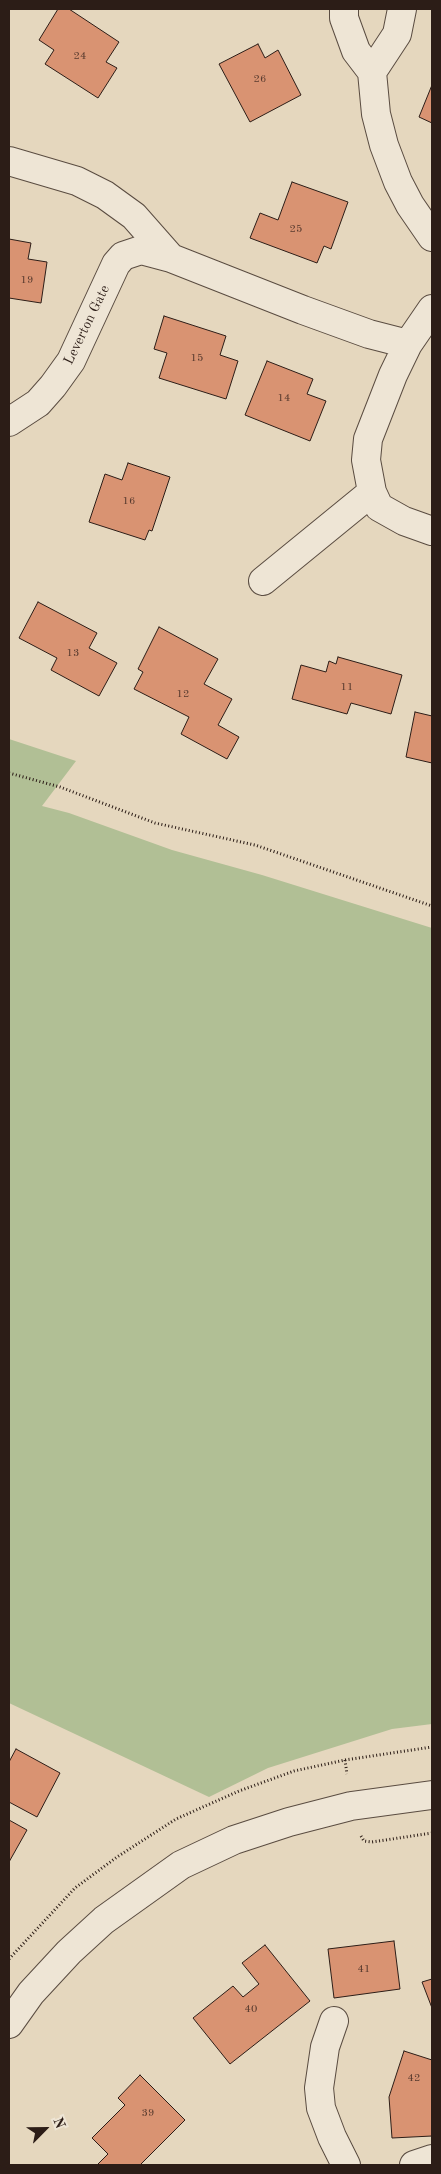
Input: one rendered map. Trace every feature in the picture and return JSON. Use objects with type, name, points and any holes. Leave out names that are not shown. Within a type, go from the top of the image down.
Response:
[{"type":"street","points":[[344,9],[344,18],[356,51],[372,72],[376,114],[384,145],[410,206],[432,237]]},
{"type":"street","points":[[372,72],[397,34],[402,9]]},
{"type":"street","name":"Leverton Gate","points":[[9,161],[78,181],[105,195],[134,216],[171,258]]},
{"type":"street","name":"Leverton Gate","points":[[9,422],[38,403],[53,386],[71,361],[116,264],[123,256],[141,250],[171,258],[369,334],[408,344]]},
{"type":"street","points":[[432,309],[408,344],[386,390],[368,440],[366,460],[372,492],[379,507],[404,521],[432,531]]},
{"type":"street","points":[[263,581],[372,492]]},
{"type":"street","points":[[9,2024],[30,1993],[69,1952],[104,1920],[181,1865],[234,1840],[288,1822],[351,1806],[432,1795]]},
{"type":"street","points":[[334,2021],[325,2047],[319,2088],[324,2115],[332,2137],[346,2165]]},
{"type":"street","points":[[414,2165],[432,2159]]},
{"type":"path","points":[[9,773],[60,787],[155,823],[255,845],[432,906]]},
{"type":"green space","points":[[9,739],[76,761],[42,806],[69,813],[172,850],[262,875],[432,928],[432,1724],[392,1729],[268,1768],[209,1797],[9,1703]]},
{"type":"building","points":[[58,9],[69,9],[119,42],[106,62],[117,68],[98,98],[45,64],[54,50],[39,40]]},
{"type":"building","points":[[258,44],[265,58],[278,50],[301,95],[250,122],[219,64]]},
{"type":"building","points":[[432,85],[432,123],[419,117]]},
{"type":"building","points":[[292,182],[348,202],[331,249],[324,246],[317,263],[250,238],[260,213],[278,220]]},
{"type":"building","points":[[9,239],[31,243],[28,259],[47,262],[41,303],[9,298]]},
{"type":"building","points":[[164,316],[226,336],[220,355],[238,361],[226,399],[159,378],[167,353],[154,349]]},
{"type":"building","points":[[267,361],[313,379],[307,394],[326,401],[310,441],[245,415]]},
{"type":"building","points":[[128,463],[170,477],[152,531],[149,530],[145,540],[89,522],[105,474],[122,480]]},
{"type":"building","points":[[38,602],[97,633],[89,648],[117,663],[99,696],[51,670],[57,658],[19,638]]},
{"type":"building","points":[[159,627],[218,659],[204,684],[232,699],[218,725],[239,737],[227,759],[181,734],[189,717],[134,689],[143,672],[138,669]]},
{"type":"building","points":[[338,657],[402,675],[391,714],[351,703],[347,714],[292,699],[301,665],[326,672],[329,661],[336,664]]},
{"type":"building","points":[[415,712],[432,716],[432,763],[406,757]]},
{"type":"building","points":[[16,1749],[60,1773],[37,1817],[9,1802],[9,1762]]},
{"type":"building","points":[[9,1820],[27,1830],[9,1862]]},
{"type":"building","points":[[394,1941],[400,1989],[334,1998],[328,1949]]},
{"type":"building","points":[[265,1945],[310,2001],[230,2064],[193,2018],[233,1986],[243,1997],[259,1984],[242,1963]]},
{"type":"building","points":[[432,1979],[432,2008],[422,1982]]},
{"type":"building","points":[[404,2051],[432,2060],[432,2136],[392,2138],[389,2097]]},
{"type":"building","points":[[140,2075],[185,2120],[140,2165],[97,2165],[108,2154],[92,2138],[125,2105],[118,2098]]}]
